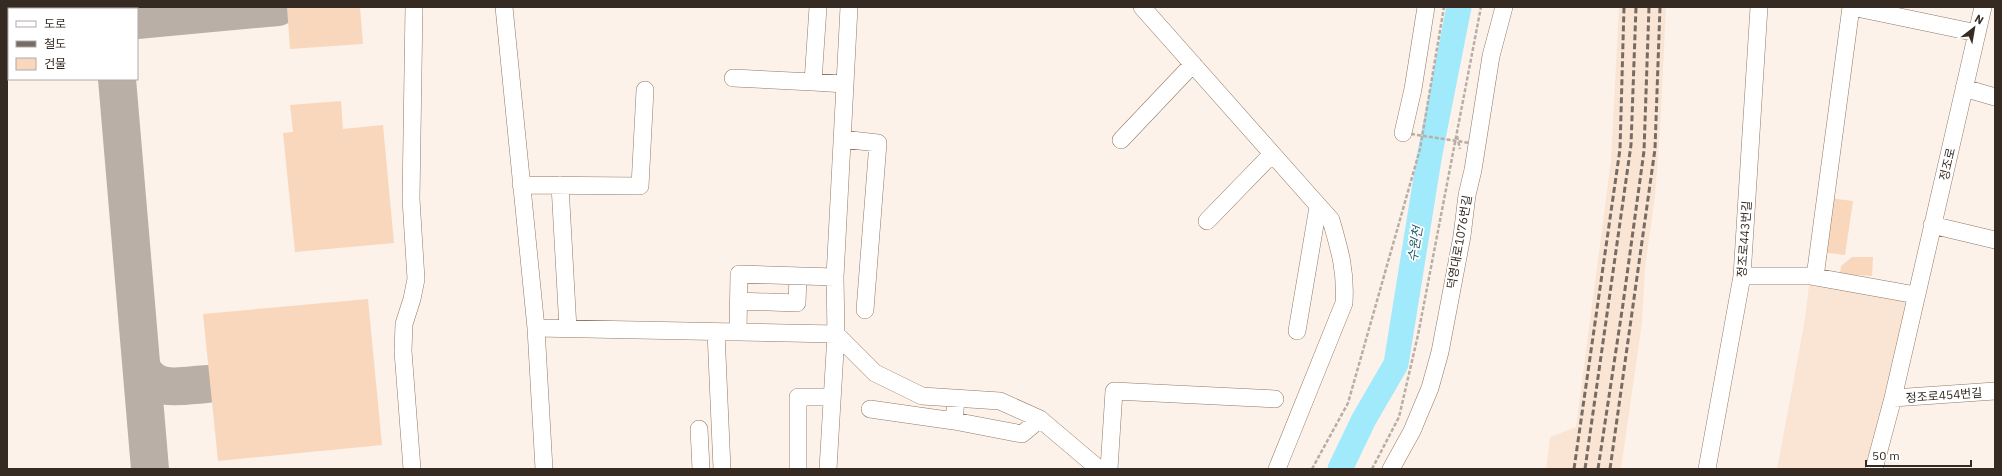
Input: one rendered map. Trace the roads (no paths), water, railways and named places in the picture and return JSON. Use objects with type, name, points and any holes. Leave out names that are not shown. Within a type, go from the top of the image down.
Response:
[{"type":"street","points":[[412,469],[403,351],[404,324],[412,299],[416,279],[411,199],[414,7]]},
{"type":"street","points":[[504,7],[536,328],[544,469]]},
{"type":"street","points":[[813,82],[818,7]]},
{"type":"street","points":[[828,469],[836,334],[835,277],[849,7]]},
{"type":"street","points":[[1142,7],[1331,220],[1346,280],[1344,303],[1278,469]]},
{"type":"street","points":[[1407,134],[1426,7]]},
{"type":"street","name":"덕영대로1076번길","points":[[1391,469],[1412,431],[1430,388],[1440,352],[1462,236],[1467,195],[1476,157],[1491,56],[1504,7]]},
{"type":"street","name":"정조로443번길","points":[[1707,469],[1742,276],[1759,7]]},
{"type":"street","points":[[1812,276],[1852,7],[1977,33]]},
{"type":"street","name":"정조로","points":[[1874,469],[1893,398],[1982,7]]},
{"type":"street","points":[[1121,140],[1192,64]]},
{"type":"street","points":[[733,78],[845,84]]},
{"type":"street","points":[[1964,88],[1995,97]]},
{"type":"street","points":[[521,185],[640,186],[645,90]]},
{"type":"street","points":[[842,139],[878,143],[865,310]]},
{"type":"street","points":[[1207,221],[1272,154]]},
{"type":"street","points":[[560,185],[568,329]]},
{"type":"street","points":[[1297,331],[1318,206]]},
{"type":"street","points":[[1932,225],[1995,240]]},
{"type":"street","points":[[738,332],[739,274],[835,277]]},
{"type":"street","points":[[738,301],[797,303],[798,276]]},
{"type":"street","points":[[1742,276],[1812,276],[1916,295]]},
{"type":"street","points":[[536,328],[836,334],[875,373],[922,396],[1000,402],[1040,419],[1099,469]]},
{"type":"street","points":[[716,332],[722,469]]},
{"type":"street","points":[[1109,469],[1114,391],[1275,399]]},
{"type":"street","name":"정조로454번길","points":[[1893,398],[1995,391]]},
{"type":"street","points":[[798,469],[798,397],[832,397]]},
{"type":"street","points":[[954,421],[956,399]]},
{"type":"street","points":[[870,409],[954,421],[1022,434],[1040,419]]},
{"type":"street","points":[[699,429],[701,469]]},
{"type":"waterway","name":"수원천","points":[[1340,469],[1364,419],[1396,364],[1430,153],[1459,7]]},
{"type":"railway","points":[[1574,469],[1620,149],[1624,7]]},
{"type":"railway","points":[[1585,469],[1631,145],[1636,7]]},
{"type":"railway","points":[[1598,469],[1644,151],[1649,7]]},
{"type":"railway","points":[[1610,469],[1655,149],[1660,7]]}]
